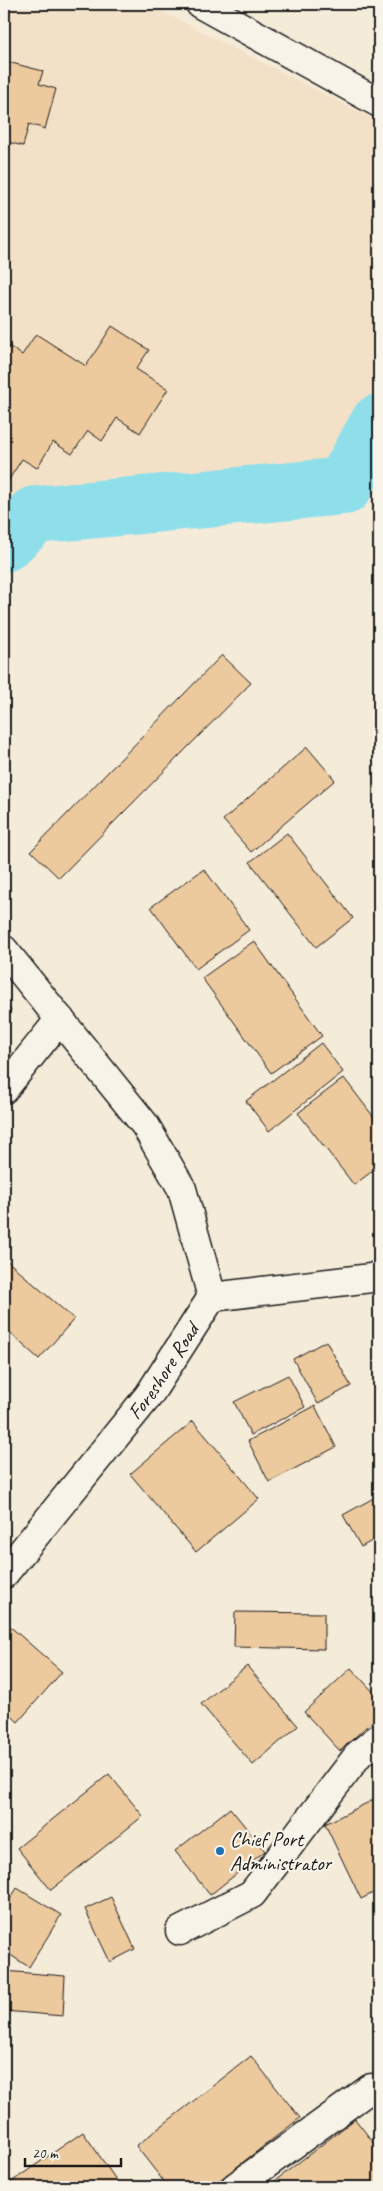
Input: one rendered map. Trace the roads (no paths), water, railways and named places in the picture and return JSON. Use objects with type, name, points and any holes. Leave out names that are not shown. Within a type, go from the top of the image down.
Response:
[{"type":"street","points":[[200,4],[379,103]]},
{"type":"street","points":[[4,950],[146,1125],[182,1189],[212,1297],[371,1278],[379,1275]]},
{"type":"street","points":[[4,1089],[60,1019]]},
{"type":"street","name":"Foreshore Road","points":[[4,1574],[149,1395],[212,1297]]},
{"type":"street","points":[[180,1931],[252,1894],[359,1754],[379,1738]]},
{"type":"street","points":[[235,2187],[371,2088]]},
{"type":"waterway","points":[[4,543],[35,515],[344,486],[379,423]]},
{"type":"place","name":"Chief Port Administrator","points":[[220,1851]]}]
